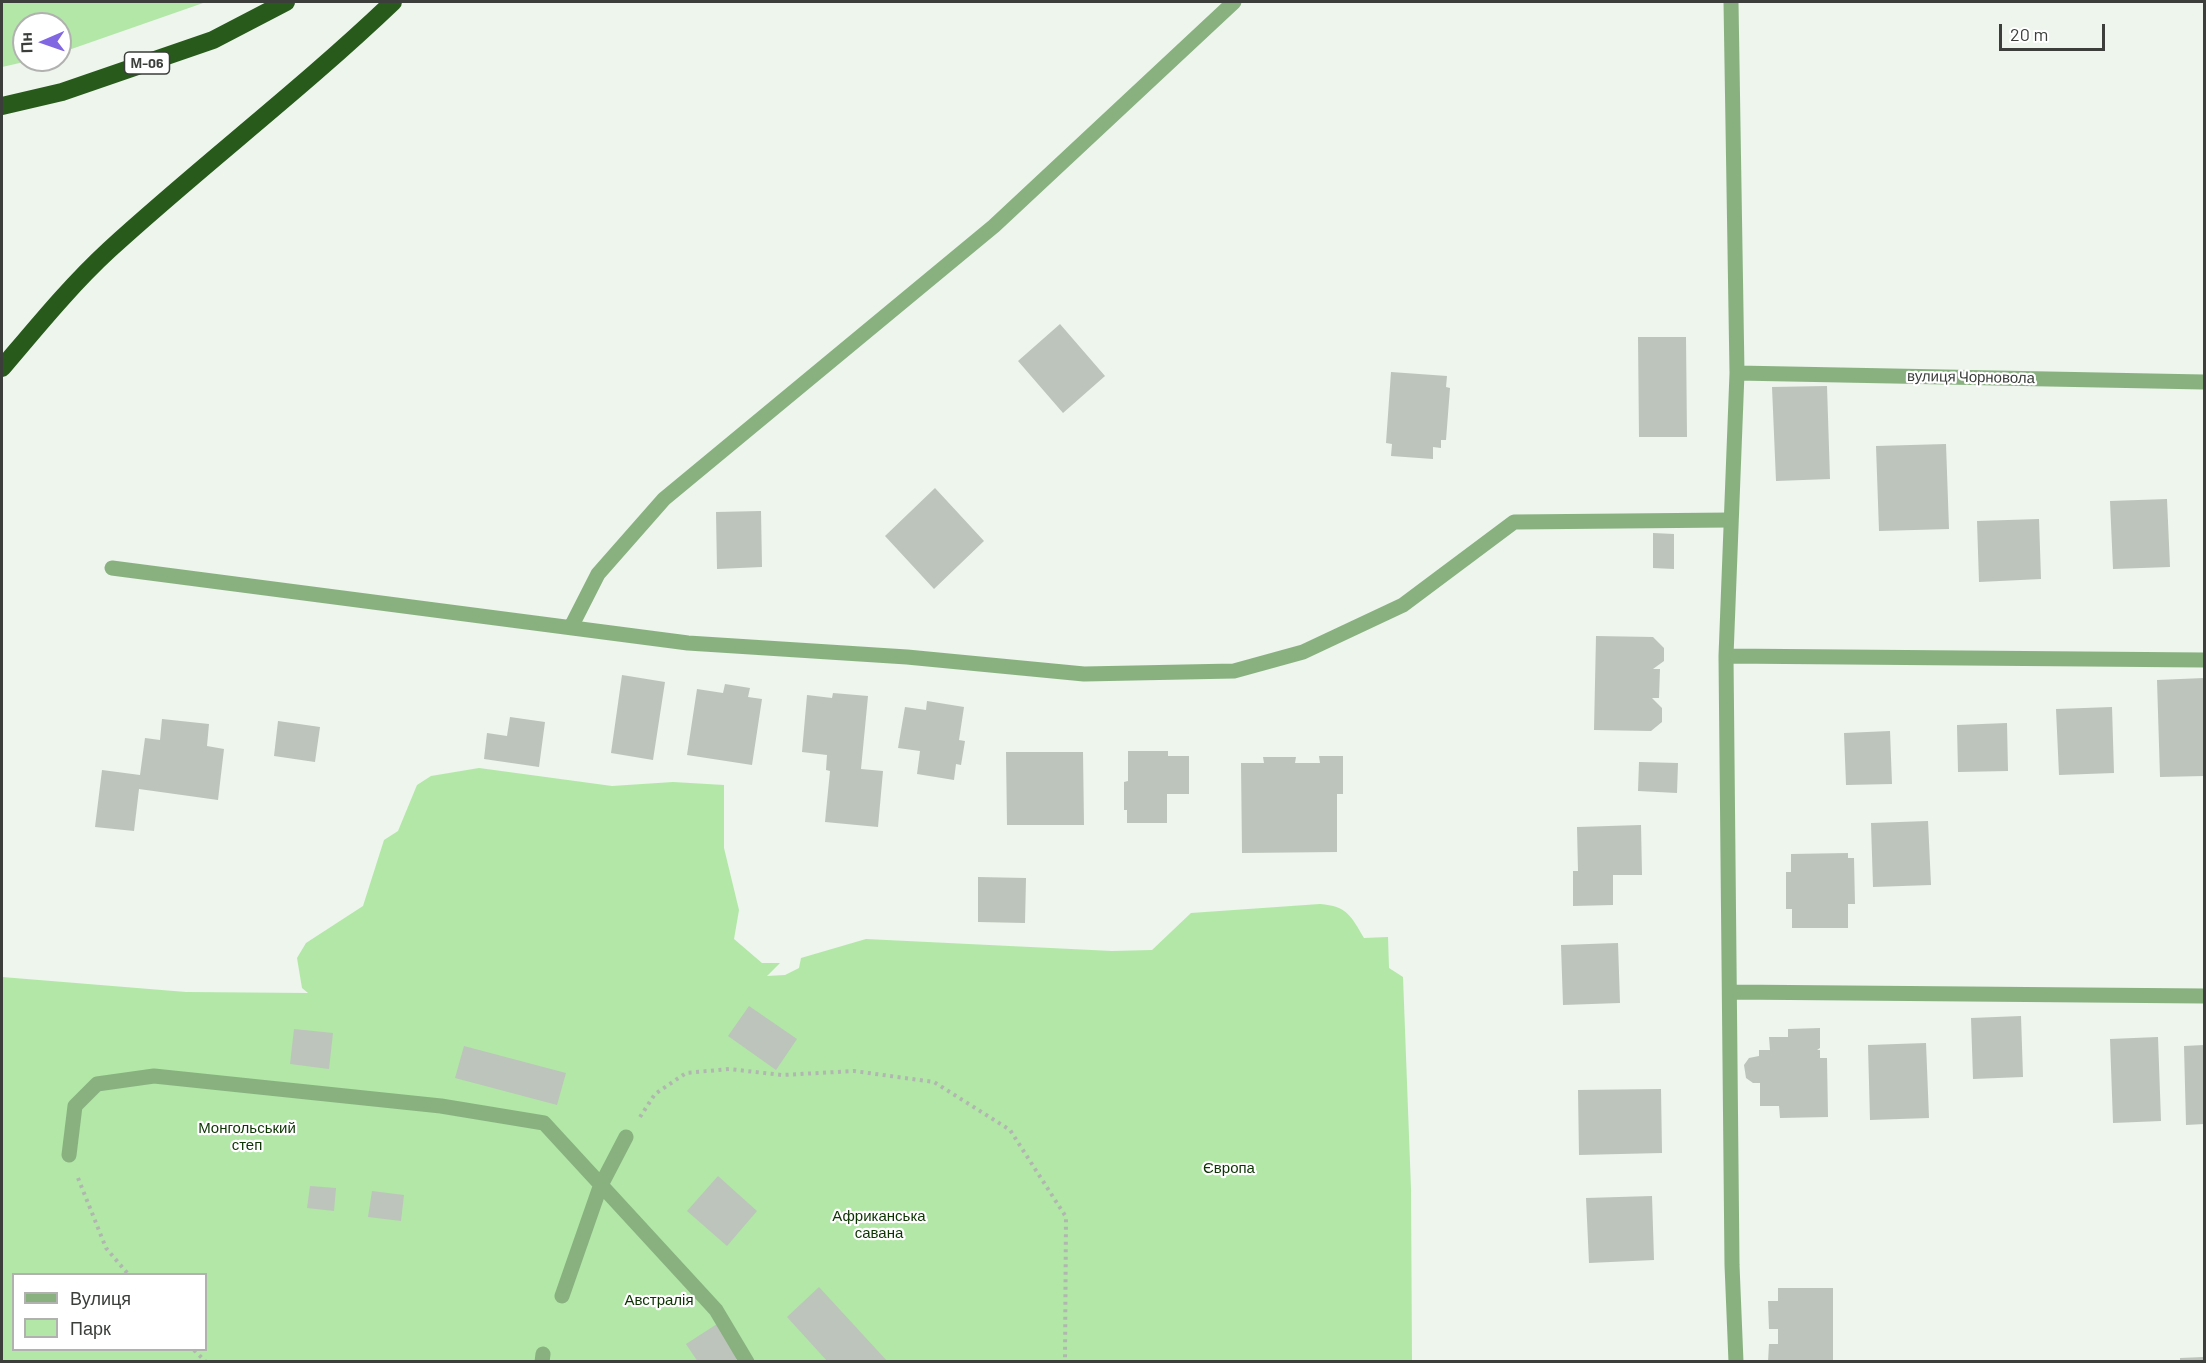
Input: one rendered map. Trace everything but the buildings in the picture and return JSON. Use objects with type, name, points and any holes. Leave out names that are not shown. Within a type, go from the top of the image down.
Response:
[{"type":"highway","name":"М-06","points":[[2,106],[62,92],[213,40],[286,2]]},
{"type":"highway","points":[[2,368],[60,300],[108,251],[338,55],[393,2]]},
{"type":"street","points":[[571,627],[598,574],[664,498],[994,226],[1234,2]]},
{"type":"street","points":[[1731,2],[1737,373],[1726,656],[1732,1265],[1736,1362]]},
{"type":"street","name":"вулиця Чорновола","points":[[1737,373],[2205,382]]},
{"type":"street","points":[[112,568],[688,644],[907,657],[1084,674],[1234,671],[1303,652],[1403,605],[1514,522],[1731,520]]},
{"type":"street","points":[[1726,656],[2205,660]]},
{"type":"street","points":[[1731,992],[2205,996]]},
{"type":"street","points":[[69,1155],[75,1106],[97,1084],[154,1076],[441,1106],[544,1123],[600,1187],[639,1225],[716,1310],[747,1362]]},
{"type":"street","points":[[562,1296],[600,1187],[626,1137]]},
{"type":"path","points":[[626,1137],[656,1094],[686,1073],[729,1069],[782,1075],[854,1071],[934,1082],[1010,1130],[1066,1217],[1065,1362]]},
{"type":"path","points":[[69,1155],[106,1248],[126,1273]]},
{"type":"path","points":[[195,1351],[206,1362]]},
{"type":"green space","points":[[2,2],[206,2],[72,49],[72,12],[12,12],[12,65],[2,67]]},
{"type":"green space","points":[[479,768],[612,786],[673,782],[724,785],[724,848],[739,910],[734,939],[762,963],[780,963],[767,976],[785,975],[799,968],[801,958],[866,939],[1112,951],[1152,950],[1191,913],[1320,904],[1342,910],[1347,913],[1364,938],[1388,937],[1389,968],[1403,977],[1411,1189],[1412,1361],[2,1361],[2,977],[186,992],[308,993],[302,988],[297,958],[306,943],[363,906],[384,840],[398,831],[417,785],[431,776]]},
{"type":"park label","name":"Монгольський степ","points":[[247,1136]]},
{"type":"park label","name":"Європа","points":[[1229,1168]]},
{"type":"park label","name":"Африканська савана","points":[[879,1224]]},
{"type":"park label","name":"Австралія","points":[[659,1300]]}]
